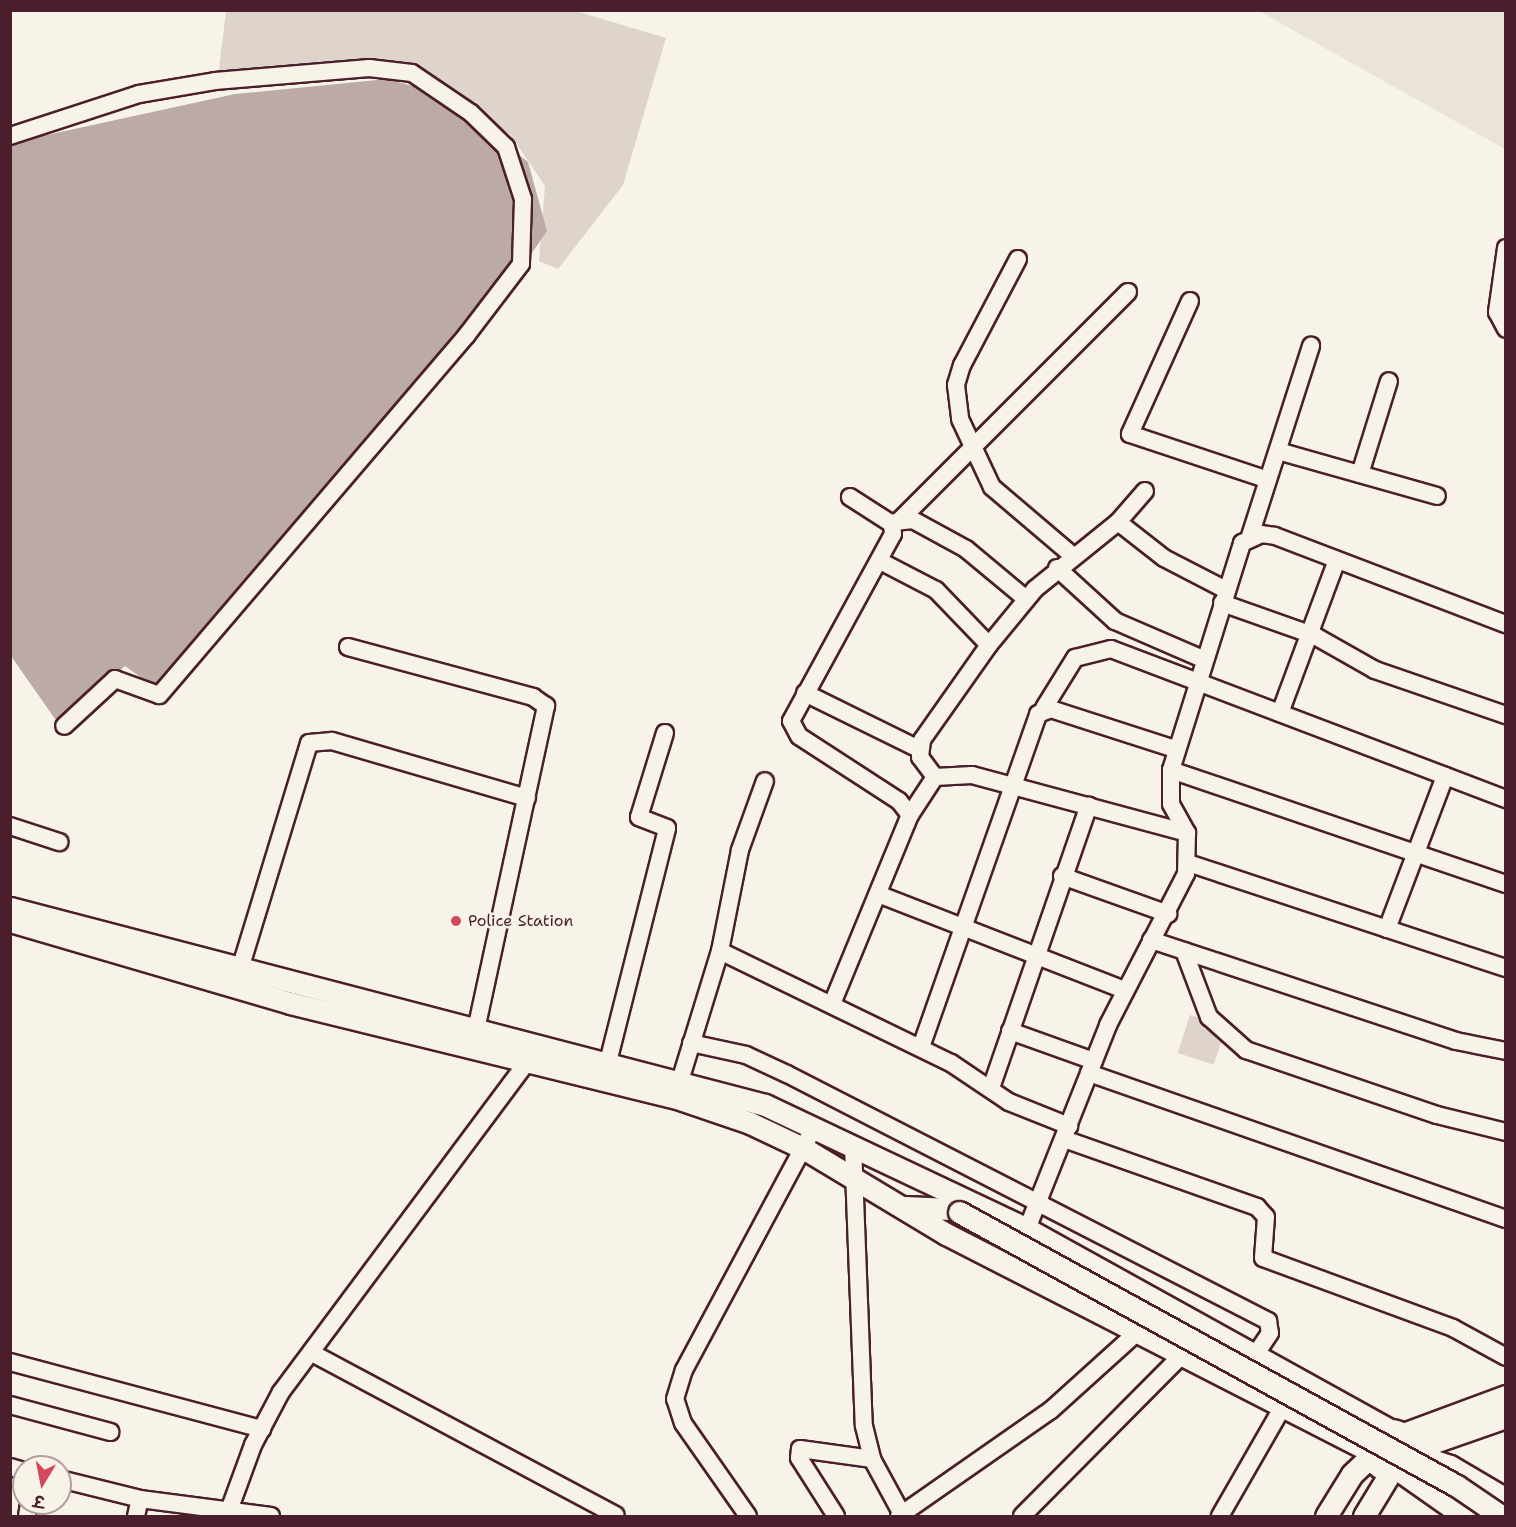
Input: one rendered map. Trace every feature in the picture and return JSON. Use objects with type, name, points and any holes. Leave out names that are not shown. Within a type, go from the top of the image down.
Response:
[{"type":"main road","points":[[10,908],[240,969],[407,1022],[678,1088],[815,1127],[1027,1229],[1256,1354],[1400,1451],[1464,1516]]},
{"type":"main road","points":[[10,921],[290,1003],[407,1022],[476,1030],[534,1052],[608,1062],[678,1088],[803,1148],[900,1207],[1179,1358],[1371,1454],[1400,1451],[1506,1417]]},
{"type":"main road","points":[[912,1173],[955,1210],[1457,1486],[1501,1516]]},
{"type":"main road","points":[[900,1207],[955,1210]]},
{"type":"main road","points":[[1364,1516],[1400,1451],[1506,1396]]},
{"type":"main road","points":[[1326,1516],[1352,1474],[1371,1454],[1375,1437],[1400,1451],[1450,1466],[1506,1499]]},
{"type":"street","points":[[10,136],[139,94],[215,81],[369,68],[412,73],[471,113],[506,147],[523,198],[521,264],[159,695],[115,679],[64,726]]},
{"type":"street","points":[[1506,248],[1497,312],[1506,329]]},
{"type":"street","points":[[1018,259],[956,385],[960,420],[971,447],[1003,500],[1073,556]]},
{"type":"street","points":[[910,814],[898,801],[792,728],[805,693],[880,561],[896,522],[1128,292]]},
{"type":"street","points":[[1190,301],[1130,434],[1268,480]]},
{"type":"street","points":[[1027,1229],[1124,990],[1168,914],[1188,863],[1187,833],[1171,804],[1171,770],[1175,749],[1242,543],[1250,536],[1311,346]]},
{"type":"street","points":[[1360,474],[1389,381]]},
{"type":"street","points":[[1278,451],[1437,496]]},
{"type":"street","points":[[919,749],[989,645],[1026,599],[1057,567],[1118,522],[1145,491]]},
{"type":"street","points":[[850,497],[896,522],[926,526],[966,549],[1026,599]]},
{"type":"street","points":[[1118,522],[1164,558],[1224,596],[1309,634],[1375,670],[1506,715]]},
{"type":"street","points":[[1250,536],[1275,536],[1506,624]]},
{"type":"street","points":[[1280,713],[1336,560]]},
{"type":"street","points":[[880,561],[936,590],[989,645]]},
{"type":"street","points":[[1057,567],[1114,621],[1203,659]]},
{"type":"street","points":[[348,647],[542,701],[547,714],[476,1030]]},
{"type":"street","points":[[921,1047],[961,927],[1044,708],[1062,673],[1091,651],[1131,654],[1444,776],[1505,796]]},
{"type":"street","points":[[805,693],[919,749],[935,777]]},
{"type":"street","points":[[1044,708],[1175,749]]},
{"type":"street","points":[[608,1062],[667,828],[639,817],[665,733]]},
{"type":"street","points":[[240,969],[309,743],[332,741],[527,798]]},
{"type":"street","points":[[1171,770],[1506,884]]},
{"type":"street","points":[[935,777],[972,775],[1014,784],[1187,833]]},
{"type":"street","points":[[1388,929],[1444,776]]},
{"type":"street","points":[[832,1004],[910,814],[935,777]]},
{"type":"street","points":[[678,1088],[720,951],[740,850],[765,781]]},
{"type":"street","points":[[991,1088],[1062,876],[1089,804]]},
{"type":"street","points":[[10,826],[59,842]]},
{"type":"street","points":[[1188,863],[1506,968]]},
{"type":"street","points":[[1062,876],[1168,914]]},
{"type":"street","points":[[878,894],[1124,990]]},
{"type":"street","points":[[1151,940],[1456,1041],[1506,1051]]},
{"type":"street","points":[[720,951],[921,1047],[991,1088],[1009,1102],[1066,1132],[1257,1207],[1266,1217],[1263,1258],[1453,1328],[1506,1357]]},
{"type":"street","points":[[1184,951],[1209,1017],[1246,1050],[1437,1115],[1506,1132]]},
{"type":"street","points":[[1010,1031],[1092,1067],[1506,1219]]},
{"type":"street","points":[[691,1043],[736,1052],[787,1074],[1268,1321],[1270,1333],[1256,1354]]},
{"type":"street","points":[[228,1513],[262,1429],[312,1353],[534,1052]]},
{"type":"street","points":[[748,1516],[683,1422],[675,1399],[684,1370],[815,1127]]},
{"type":"street","points":[[853,1145],[859,1370],[872,1459],[901,1516],[1051,1410],[1166,1304]]},
{"type":"street","points":[[312,1353],[615,1515]]},
{"type":"street","points":[[1022,1516],[1179,1358]]},
{"type":"street","points":[[10,1362],[262,1429]]},
{"type":"street","points":[[10,1405],[110,1432]]},
{"type":"street","points":[[1220,1516],[1281,1410]]},
{"type":"street","points":[[836,1516],[799,1458],[800,1449],[872,1459]]},
{"type":"street","points":[[72,1482],[140,1499],[228,1513],[271,1516]]},
{"type":"street","points":[[136,1516],[140,1499]]},
{"type":"shaded area","points":[[226,11],[576,11],[666,38],[623,185],[558,269],[539,261],[545,186],[510,134],[396,72],[217,86]]},
{"type":"shaded area","points":[[1259,11],[1505,11],[1505,149]]},
{"type":"shaded area","points":[[387,79],[441,94],[528,162],[547,231],[479,330],[160,691],[125,666],[60,726],[11,656],[10,143],[235,94]]},
{"type":"shaded area","points":[[1190,1015],[1226,1027],[1214,1065],[1178,1053]]},
{"type":"place","name":"Police Station","points":[[456,921]]}]
